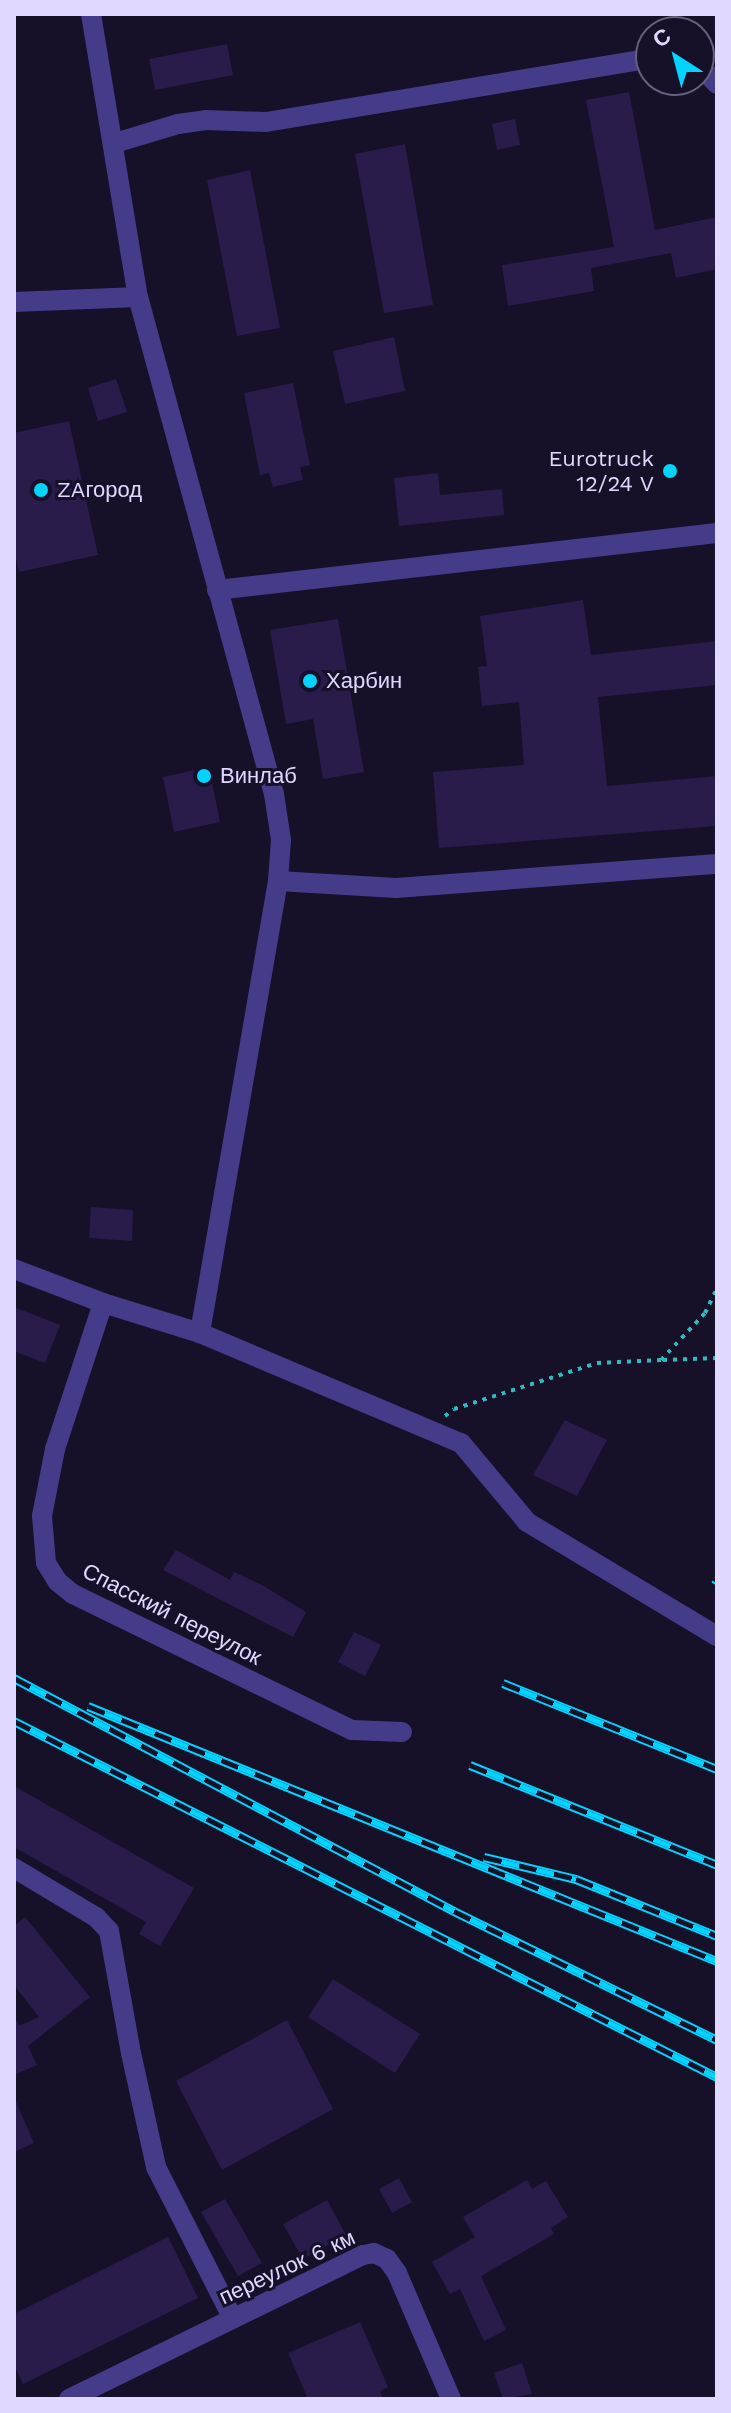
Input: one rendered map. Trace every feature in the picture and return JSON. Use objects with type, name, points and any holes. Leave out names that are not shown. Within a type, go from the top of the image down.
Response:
[{"type":"street","points":[[91,14],[115,143],[138,297],[274,794],[281,840],[278,881],[200,1333]]},
{"type":"street","points":[[115,143],[178,124],[206,120],[266,122],[635,61]]},
{"type":"street","points":[[14,302],[138,297]]},
{"type":"street","points":[[217,590],[717,533]]},
{"type":"street","points":[[278,881],[396,888],[717,864]]},
{"type":"street","points":[[14,1269],[103,1303],[200,1333],[461,1443],[527,1522],[717,1636]]},
{"type":"street","name":"Спасский переулок","points":[[103,1303],[55,1449],[42,1516],[46,1563],[58,1582],[73,1594],[352,1730],[402,1732]]},
{"type":"street","points":[[14,1868],[96,1917],[109,1931],[156,2167],[233,2319]]},
{"type":"street","name":"переулок 6 км","points":[[69,2399],[363,2255],[374,2253],[387,2259],[397,2273],[451,2399]]},
{"type":"path","points":[[661,1360],[705,1313],[717,1288]]},
{"type":"path","points":[[428,1429],[454,1409],[597,1363],[717,1358]]},
{"type":"building","points":[[227,44],[233,75],[155,90],[149,59]]},
{"type":"building","points":[[629,92],[655,230],[717,217],[717,269],[676,278],[671,253],[591,268],[594,291],[508,306],[502,265],[614,247],[586,100]]},
{"type":"building","points":[[515,119],[520,145],[497,150],[492,124]]},
{"type":"building","points":[[405,144],[433,305],[384,313],[355,154]]},
{"type":"building","points":[[250,170],[280,328],[237,336],[207,180]]},
{"type":"building","points":[[394,337],[405,391],[345,404],[333,351]]},
{"type":"building","points":[[116,379],[127,412],[98,421],[88,388]]},
{"type":"building","points":[[293,383],[310,465],[300,467],[303,480],[273,487],[269,473],[260,475],[244,393]]},
{"type":"building","points":[[69,421],[98,555],[19,572],[14,549],[14,433]]},
{"type":"building","points":[[438,473],[440,495],[502,489],[504,515],[399,526],[394,478]]},
{"type":"building","points":[[583,600],[591,655],[717,641],[717,685],[598,697],[607,786],[717,776],[717,826],[439,848],[433,772],[524,765],[519,702],[482,706],[478,667],[487,666],[480,616]]},
{"type":"building","points":[[338,619],[364,772],[323,779],[313,719],[286,724],[270,630]]},
{"type":"building","points":[[209,767],[220,822],[174,832],[163,777]]},
{"type":"building","points":[[91,1207],[133,1210],[132,1241],[89,1238]]},
{"type":"building","points":[[14,1307],[60,1325],[45,1363],[14,1351]]},
{"type":"building","points":[[565,1420],[607,1440],[577,1496],[533,1475]]},
{"type":"building","points":[[176,1550],[230,1580],[234,1572],[262,1585],[306,1612],[293,1637],[163,1570]]},
{"type":"building","points":[[354,1632],[381,1645],[365,1676],[338,1662]]},
{"type":"building","points":[[14,1786],[194,1888],[160,1946],[139,1934],[146,1922],[14,1847]]},
{"type":"building","points":[[25,1917],[90,1997],[28,2046],[37,2065],[14,2075],[14,2015],[19,2026],[39,2017],[14,1985],[14,1926]]},
{"type":"building","points":[[333,1979],[420,2034],[395,2073],[308,2017]]},
{"type":"building","points":[[287,2020],[333,2109],[222,2170],[176,2081]]},
{"type":"building","points":[[14,2097],[34,2143],[14,2152]]},
{"type":"building","points":[[399,2178],[412,2202],[392,2213],[379,2189]]},
{"type":"building","points":[[527,2180],[532,2189],[546,2181],[568,2217],[551,2228],[554,2234],[481,2276],[506,2330],[484,2341],[460,2289],[450,2294],[432,2262],[475,2237],[463,2217]]},
{"type":"building","points":[[225,2199],[262,2263],[238,2276],[201,2212]]},
{"type":"building","points":[[327,2200],[346,2235],[303,2259],[283,2224]]},
{"type":"building","points":[[168,2237],[198,2298],[23,2384],[14,2365],[14,2314]]},
{"type":"building","points":[[360,2322],[388,2387],[380,2391],[383,2399],[308,2399],[288,2353]]},
{"type":"building","points":[[522,2363],[532,2394],[503,2399],[494,2373]]},
{"type":"railway","points":[[14,1678],[454,1911],[717,2040]]},
{"type":"railway","points":[[503,1683],[717,1769]]},
{"type":"railway","points":[[88,1706],[717,1961]]},
{"type":"railway","points":[[14,1721],[717,2077]]},
{"type":"railway","points":[[470,1765],[717,1865]]},
{"type":"railway","points":[[484,1857],[576,1879],[717,1936]]},
{"type":"place","name":"Eurotruck 12/24 V","points":[[670,471]]},
{"type":"place","name":"ZAгород","points":[[41,490]]},
{"type":"place","name":"Харбин","points":[[310,681]]},
{"type":"place","name":"Винлаб","points":[[204,776]]}]
